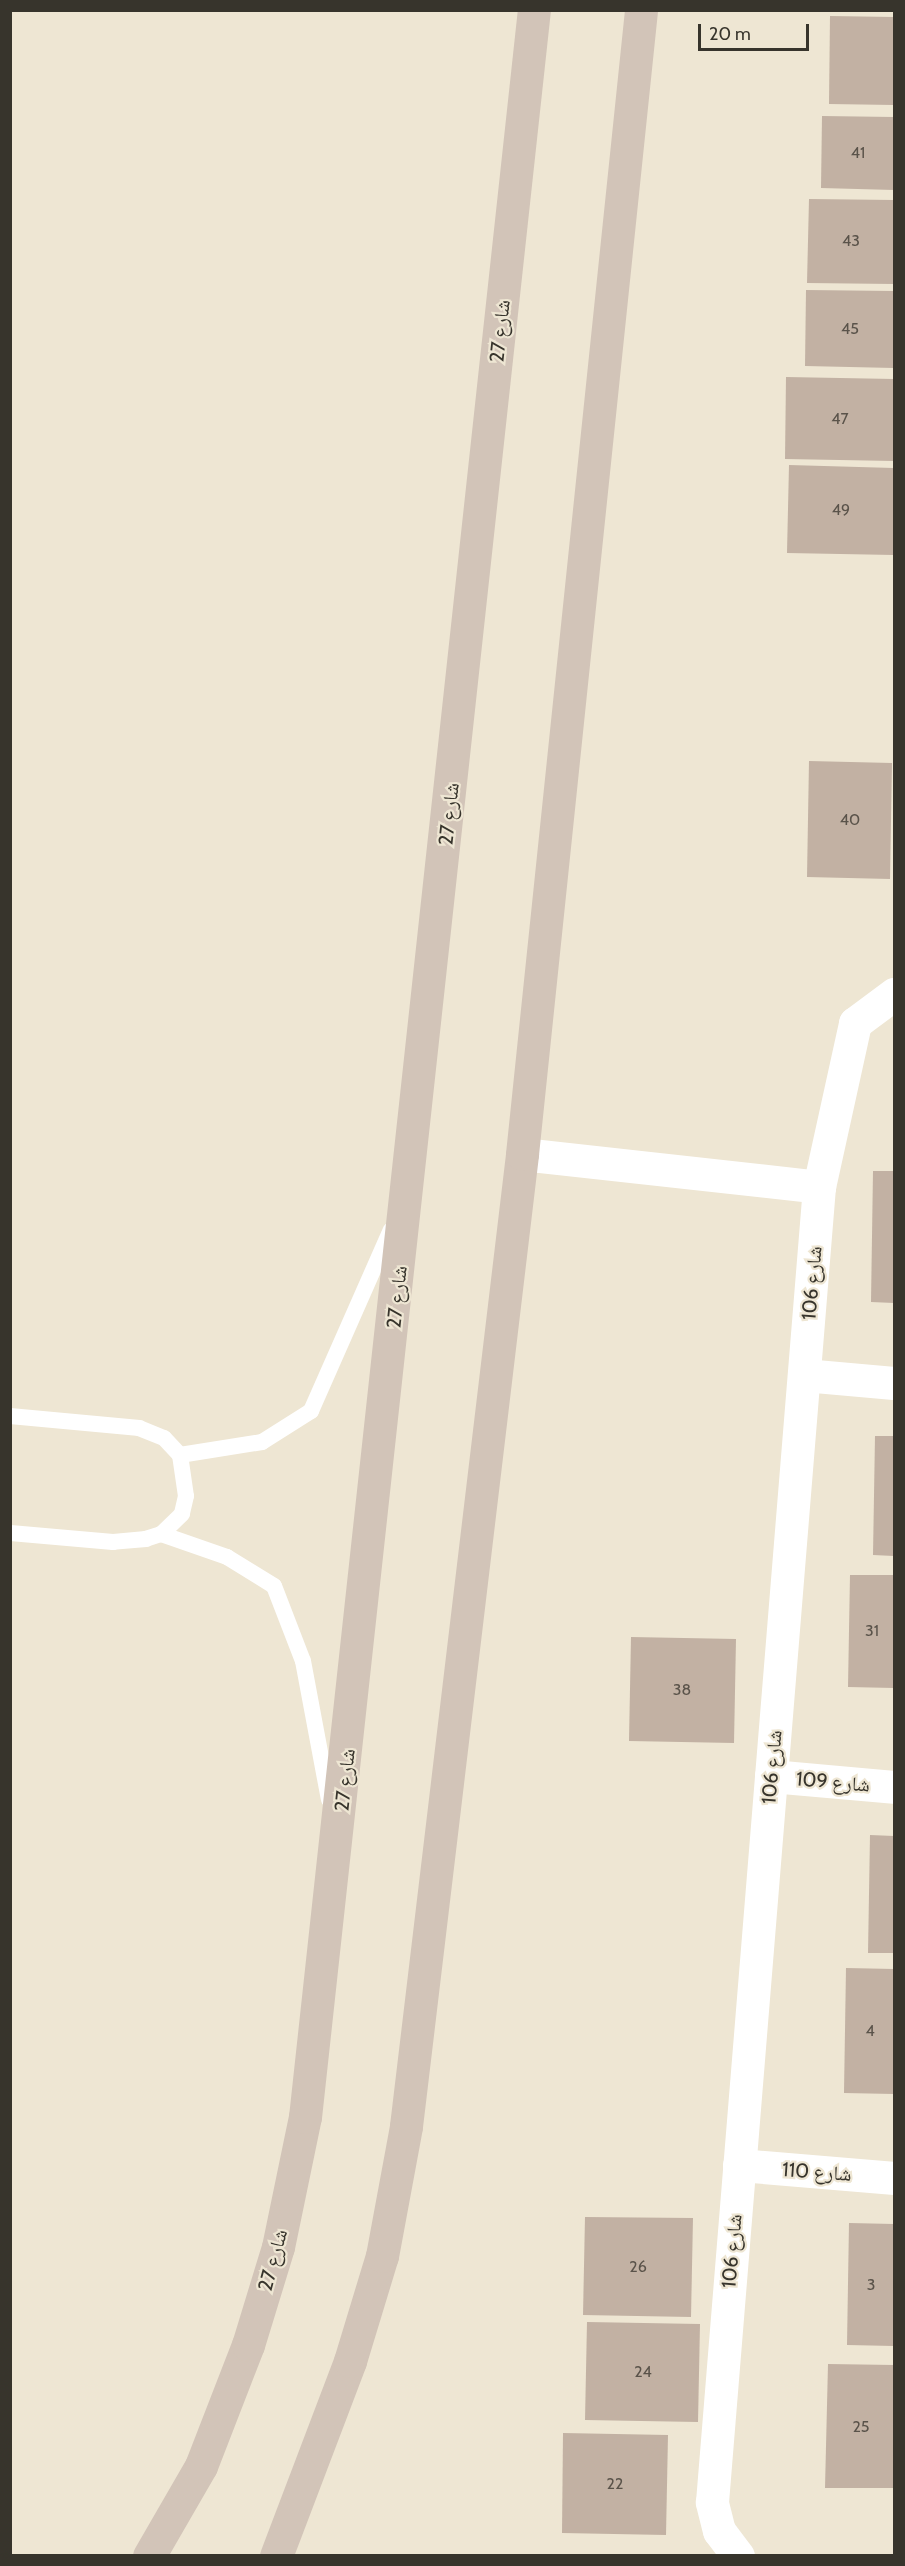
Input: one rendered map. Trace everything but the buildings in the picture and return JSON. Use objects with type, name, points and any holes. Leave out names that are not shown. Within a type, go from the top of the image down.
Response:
[{"type":"main road","name":"شارع 27","points":[[148,2556],[201,2466],[278,2247],[305,2117],[338,1846],[534,10]]},
{"type":"main road","points":[[276,2556],[351,2361],[382,2256],[406,2126],[522,1154],[641,10]]},
{"type":"street","name":"شارع 106","points":[[738,2556],[719,2531],[712,2502],[819,1187],[855,1023],[894,994]]},
{"type":"street","points":[[522,1154],[819,1187]]},
{"type":"street","points":[[804,1375],[894,1383]]},
{"type":"street","name":"شارع 109","points":[[771,1776],[894,1787]]},
{"type":"street","name":"شارع 110","points":[[740,2165],[894,2178]]},
{"type":"lane","points":[[180,1455],[262,1442],[311,1411],[408,1188]]},
{"type":"lane","points":[[10,1416],[139,1428],[164,1437],[180,1455],[186,1496],[182,1514],[161,1534]]},
{"type":"lane","points":[[10,1533],[113,1542],[161,1534],[227,1557],[274,1586],[303,1661],[338,1846]]}]
